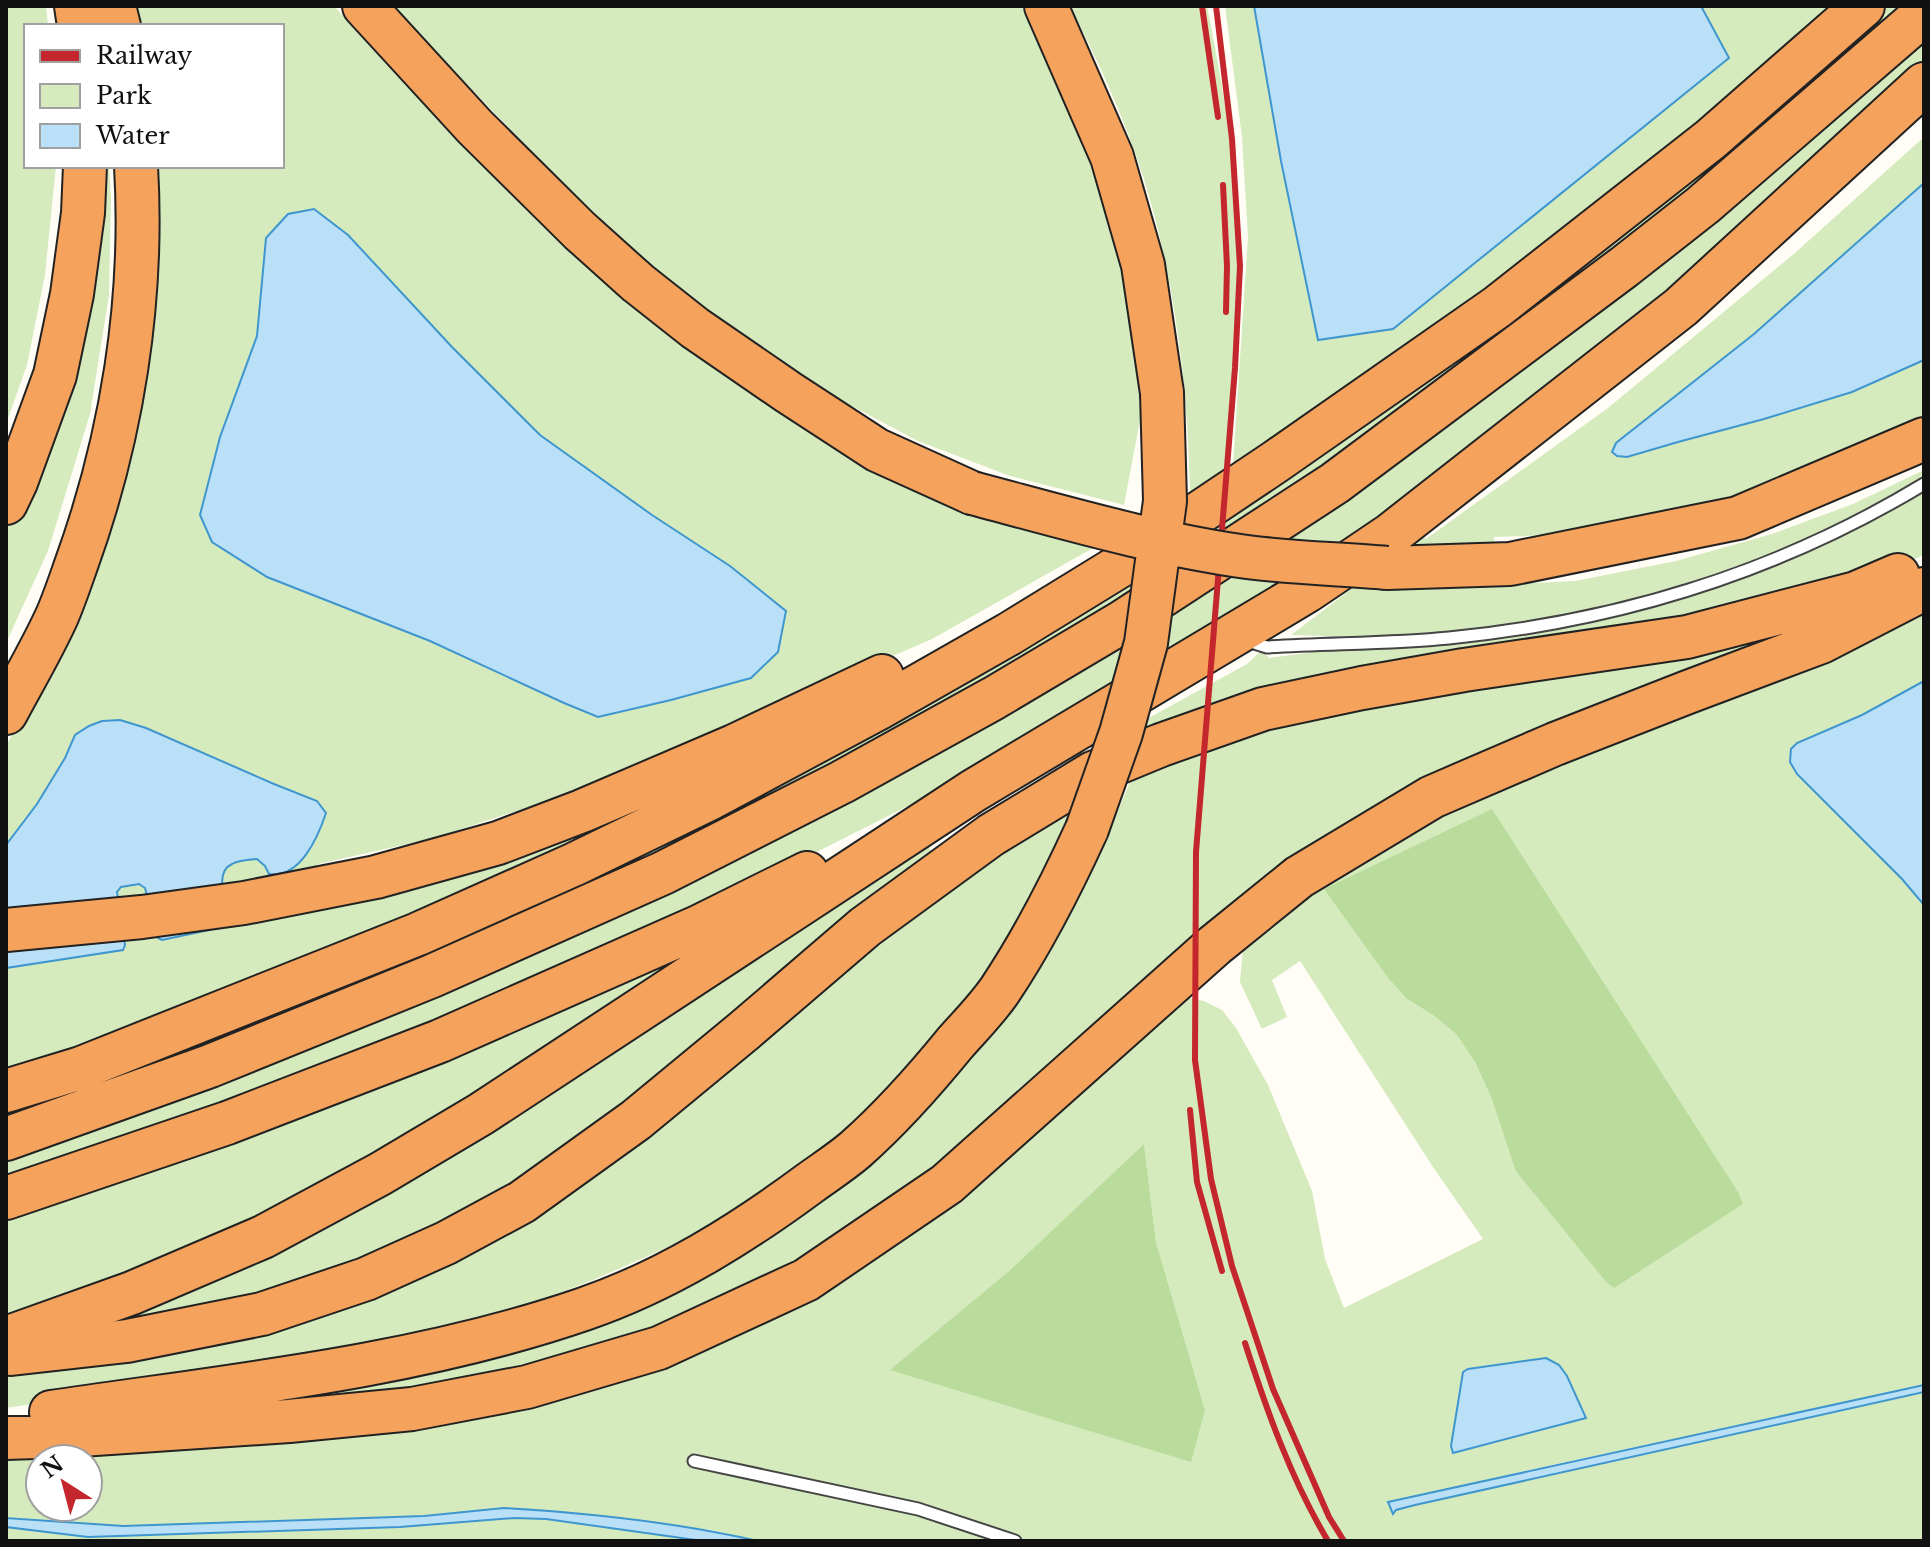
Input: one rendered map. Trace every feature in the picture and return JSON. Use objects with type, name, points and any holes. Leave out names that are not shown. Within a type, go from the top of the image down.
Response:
[{"type":"highway","points":[[364,6],[475,127],[580,231],[638,283],[695,328],[877,450],[972,493],[1117,531],[1248,557],[1387,568],[1510,564],[1738,518],[1924,439]]},
{"type":"highway","points":[[6,1419],[271,1380],[415,1355],[497,1336],[587,1308],[675,1271],[788,1200],[854,1150],[915,1091],[998,992],[1062,885],[1087,829],[1121,733],[1146,643],[1165,501],[1162,393],[1143,265],[1112,157],[1046,6]]},
{"type":"highway","points":[[6,1091],[81,1068],[359,958],[575,864],[711,798],[1009,634],[1123,564],[1497,307],[1711,139],[1863,6]]},
{"type":"highway","points":[[6,1139],[210,1066],[461,964],[663,873],[842,782],[994,698],[1122,622],[1335,483],[1703,205],[1924,14]]},
{"type":"highway","points":[[6,1338],[132,1293],[263,1237],[380,1174],[481,1114],[973,791],[1307,591],[1390,535],[1681,307],[1924,84]]},
{"type":"highway","points":[[6,503],[55,375],[72,294],[83,213],[85,168]]},
{"type":"highway","points":[[6,713],[57,616],[90,526],[114,439],[133,321],[139,211],[136,168]]},
{"type":"highway","points":[[6,1354],[127,1341],[262,1314],[366,1279],[497,1216],[522,1202],[636,1120],[865,927],[991,835],[1093,773],[1263,709],[1464,670],[1687,637],[1856,593],[1924,563]]},
{"type":"highway","points":[[6,930],[214,907],[376,877],[498,843],[734,746],[1123,564]]},
{"type":"highway","points":[[6,1438],[289,1421],[412,1409],[527,1387],[659,1348],[806,1280],[947,1184],[1215,945],[1299,877],[1338,853],[1432,797],[1555,744],[1821,642],[1924,589]]},
{"type":"highway","points":[[6,1198],[227,1123],[440,1041],[698,927],[973,791]]},
{"type":"lane","points":[[1232,637],[1267,647],[1403,641],[1507,631],[1608,613],[1734,576],[1775,560],[1841,531],[1924,484]]},
{"type":"lane","points":[[694,1461],[918,1509],[1015,1541]]},
{"type":"green space","points":[[6,6],[46,6],[48,24],[24,24],[24,168],[56,168],[45,275],[27,365],[6,424]]},
{"type":"green space","points":[[125,6],[334,6],[561,236],[669,329],[1109,539],[932,639],[592,786],[434,838],[318,864],[285,910],[735,763],[552,852],[313,958],[66,1051],[6,1070],[6,746],[46,671],[149,168],[284,168],[284,24],[130,24]],"holes":[[[314,209],[348,235],[452,347],[540,435],[730,566],[786,610],[751,678],[598,717],[430,641],[267,577],[201,515],[220,437],[257,336],[266,238]]]},
{"type":"green space","points":[[391,6],[1021,6],[1034,26],[1114,212],[1143,404],[1124,505],[1010,476],[918,441],[799,378],[680,293],[596,218]]},
{"type":"green space","points":[[1069,6],[1207,6],[1225,105],[1234,181],[1236,305],[1226,469],[1190,492],[1183,373],[1172,295],[1155,217],[1120,113]]},
{"type":"green space","points":[[1225,6],[1837,6],[1487,297],[1233,465],[1248,237],[1242,137]]},
{"type":"green space","points":[[1884,6],[1903,6],[1682,198],[1372,435],[1090,620],[945,705],[643,864],[335,1000],[6,1120],[6,1099],[936,686],[1865,23]]},
{"type":"green space","points":[[1924,32],[1924,60],[1695,270],[1364,527],[1267,594],[1071,718],[902,809],[757,882],[539,983],[6,1191],[6,1156],[951,743]]},
{"type":"green space","points":[[1924,137],[1924,183],[1754,334],[1616,443],[1627,457],[1852,392],[1924,360],[1924,423],[1892,439],[1692,513],[1590,534],[1494,537],[1497,585],[1575,581],[1676,561],[1772,534],[1853,504],[1924,470],[1924,476],[1862,514],[1789,549],[1735,570],[1620,604],[1502,627],[1444,633],[1291,635],[1422,535],[1426,539],[1608,408],[1796,252]]},
{"type":"green space","points":[[93,168],[109,168],[109,295],[90,414],[48,551],[6,643],[6,524]]},
{"type":"green space","points":[[1924,493],[1924,555],[1870,579],[1576,648],[1084,773],[576,1158],[332,1282],[6,1343],[6,1220],[160,1168],[735,931],[853,891],[928,846],[932,852],[1083,754],[1247,664],[1261,651],[1269,658],[1331,650],[1447,645],[1567,628],[1622,616],[1737,581],[1843,536]]},
{"type":"green space","points":[[1924,609],[1924,681],[1862,715],[1797,774],[1924,905],[1924,1385],[1389,1503],[1394,1513],[1415,1505],[1924,1392],[1924,1541],[758,1541],[712,1530],[504,1508],[424,1516],[123,1526],[79,1523],[104,1523],[104,1451],[293,1438],[763,1323],[1173,995],[1204,1001],[1222,1010],[1236,1028],[1268,1085],[1312,1191],[1325,1259],[1344,1308],[1483,1239],[1300,961],[1272,980],[1287,1017],[1262,1029],[1240,982],[1244,938],[1408,830],[1528,771]],"holes":[[[1325,889],[1743,1204],[1515,1171],[1491,1097],[1475,1062],[1456,1034],[1407,999],[1388,978]],[[1144,1145],[1156,1242],[1205,1410],[891,1370],[1009,1271]]]},
{"type":"green space","points":[[1799,629],[1484,765],[783,1281],[537,1378],[162,1420],[739,1248],[1067,908],[1107,837],[1132,777],[1228,740],[1297,720]]},
{"type":"green space","points":[[1071,807],[1066,835],[994,963],[928,1048],[869,1108],[801,1165],[734,1210],[673,1245],[512,1311],[426,1334],[150,1387],[6,1408],[6,1368],[368,1294],[912,912]]},
{"type":"green space","points":[[1492,809],[1743,1204],[1614,1288],[1515,1170],[1491,1097],[1475,1062],[1456,1034],[1407,999],[1388,978],[1324,889]]},
{"type":"green space","points":[[1144,1144],[1156,1242],[1205,1410],[1191,1462],[890,1370],[1009,1271]]},
{"type":"green space","points":[[24,1457],[24,1519],[6,1518],[6,1458]]},
{"type":"green space","points":[[514,1518],[546,1519],[703,1541],[6,1541],[6,1527],[88,1537],[400,1527]]},
{"type":"water","points":[[1254,6],[1701,6],[1729,58],[1393,329],[1318,340],[1281,161]]},
{"type":"water","points":[[1924,183],[1924,360],[1852,392],[1764,419],[1627,457],[1612,452],[1616,443],[1754,334]]},
{"type":"water","points":[[314,209],[348,235],[452,347],[540,435],[730,566],[786,611],[778,652],[751,678],[598,717],[430,641],[267,577],[212,542],[200,515],[220,437],[257,336],[266,238],[288,214]]},
{"type":"water","points":[[1924,681],[1924,905],[1797,774],[1790,762],[1791,749],[1797,743],[1862,715]]},
{"type":"water","points":[[120,720],[146,728],[317,801],[326,813],[313,844],[299,863],[280,874],[269,874],[257,859],[238,862],[226,868],[222,882],[232,923],[228,926],[162,940],[158,938],[145,888],[139,884],[121,887],[117,892],[125,945],[123,950],[6,968],[6,845],[37,804],[75,735],[102,721]]},
{"type":"water","points":[[1546,1358],[1559,1365],[1567,1376],[1586,1418],[1453,1453],[1451,1446],[1463,1372]]},
{"type":"water","points":[[1924,1385],[1924,1392],[1415,1505],[1396,1510],[1393,1514],[1388,1502]]},
{"type":"water","points":[[504,1508],[632,1519],[758,1541],[703,1541],[546,1519],[514,1518],[400,1527],[88,1537],[6,1527],[6,1518],[24,1519],[24,1523],[123,1526],[424,1516]]},
{"type":"railway","points":[[1202,6],[1218,117]]},
{"type":"railway","points":[[1216,6],[1232,139],[1240,266],[1235,368],[1196,852],[1195,1060],[1211,1179],[1232,1266],[1273,1389],[1329,1517],[1344,1541]]},
{"type":"railway","points":[[1223,185],[1226,312]]},
{"type":"railway","points":[[1190,1110],[1197,1182],[1222,1271]]},
{"type":"railway","points":[[1245,1343],[1281,1444],[1328,1541]]}]
